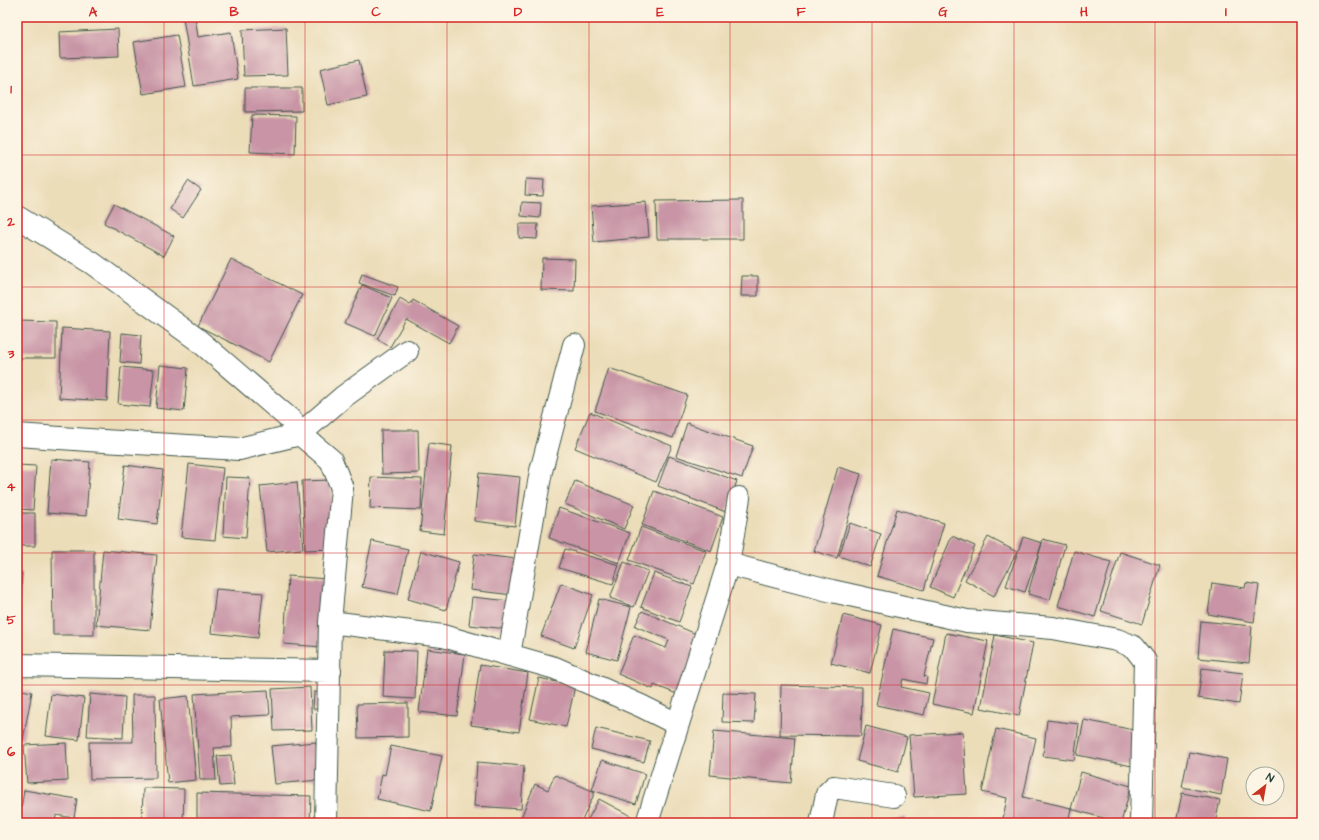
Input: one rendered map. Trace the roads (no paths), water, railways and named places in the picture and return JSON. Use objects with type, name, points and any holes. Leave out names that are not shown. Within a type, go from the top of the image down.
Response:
[{"type":"street","points":[[17,217],[92,263],[198,340],[292,421],[300,434],[331,460],[342,488],[330,622],[326,823]]},
{"type":"street","points":[[509,655],[541,471],[574,345]]},
{"type":"street","points":[[17,435],[239,449],[300,434],[343,397],[407,351]]},
{"type":"street","points":[[647,823],[728,564],[739,498]]},
{"type":"street","points":[[728,564],[832,591],[966,621],[1053,628],[1117,640],[1134,647],[1145,661],[1141,823]]},
{"type":"street","points":[[330,622],[443,636],[555,668],[641,706],[677,724]]},
{"type":"street","points":[[17,665],[330,672]]},
{"type":"street","points":[[821,823],[827,794],[834,787],[894,796]]}]
